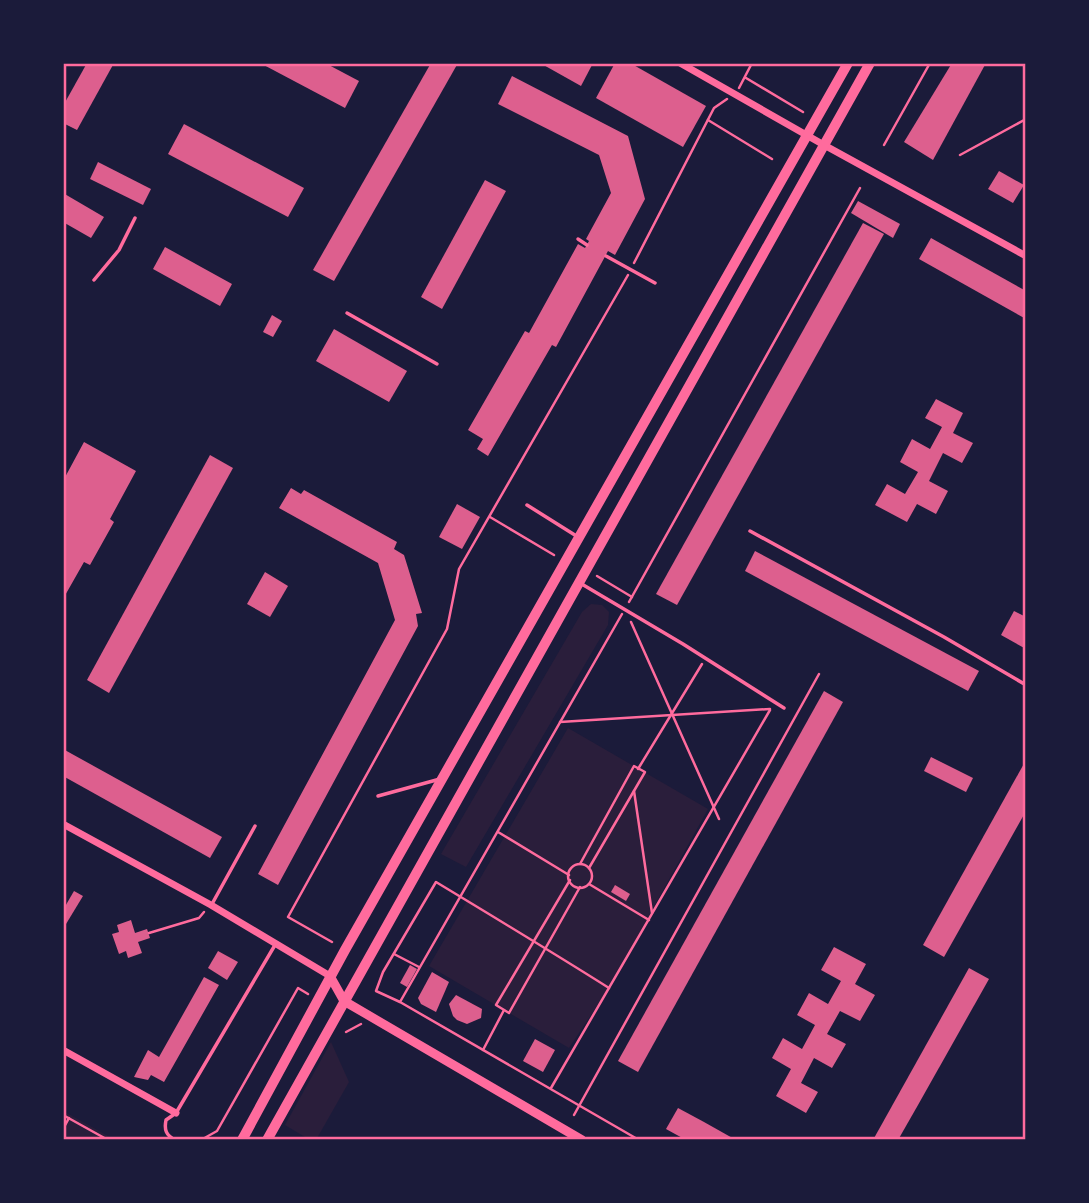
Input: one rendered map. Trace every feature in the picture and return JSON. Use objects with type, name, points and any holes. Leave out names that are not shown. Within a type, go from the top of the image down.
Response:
[{"type":"main road","points":[[242,1140],[330,976],[848,63]]},
{"type":"main road","points":[[267,1140],[870,63]]},
{"type":"street","points":[[680,63],[1026,256]]},
{"type":"street","points":[[63,824],[276,943],[330,976],[344,1002],[582,1140]]},
{"type":"street","points":[[63,1050],[176,1113]]},
{"type":"lane","points":[[94,280],[119,250],[135,218]]},
{"type":"lane","points":[[578,239],[587,244]]},
{"type":"lane","points":[[606,256],[655,283]]},
{"type":"lane","points":[[347,313],[437,364]]},
{"type":"lane","points":[[527,505],[578,537]]},
{"type":"lane","points":[[750,531],[944,636],[1026,685]]},
{"type":"lane","points":[[579,582],[784,708]]},
{"type":"lane","points":[[378,796],[442,778]]},
{"type":"lane","points":[[211,905],[255,827]]},
{"type":"lane","points":[[175,1140],[167,1135],[164,1128],[166,1120],[176,1113],[276,943]]},
{"type":"lane","points":[[274,1128],[277,1140]]},
{"type":"path","points":[[332,942],[288,917],[447,629],[459,569],[631,270],[714,108],[736,93],[752,63]]},
{"type":"path","points":[[884,145],[930,63]]},
{"type":"path","points":[[745,77],[803,112]]},
{"type":"path","points":[[960,155],[1026,119]]},
{"type":"path","points":[[708,120],[772,159]]},
{"type":"path","points":[[400,1002],[632,597],[860,188]]},
{"type":"path","points":[[489,516],[554,555]]},
{"type":"path","points":[[594,575],[632,597]]},
{"type":"path","points":[[625,609],[719,819]]},
{"type":"path","points":[[638,769],[705,658]]},
{"type":"path","points":[[573,1115],[819,674]]},
{"type":"path","points":[[551,1088],[771,709],[560,722]]},
{"type":"path","points":[[589,868],[645,772],[634,766],[580,864],[570,869],[569,875],[572,884],[580,887],[589,884],[649,919]]},
{"type":"path","points":[[634,791],[652,914]]},
{"type":"path","points":[[498,832],[569,875]]},
{"type":"path","points":[[580,864],[589,868],[592,873],[589,884]]},
{"type":"path","points":[[570,880],[496,1005],[509,1013],[580,887]]},
{"type":"path","points":[[609,988],[436,882],[383,972],[376,991],[400,1002],[639,1140]]},
{"type":"path","points":[[149,933],[199,918],[211,905]]},
{"type":"path","points":[[394,954],[420,967]]},
{"type":"path","points":[[201,1140],[217,1131],[298,988],[309,997]]},
{"type":"path","points":[[483,1050],[504,1010]]},
{"type":"path","points":[[346,1032],[359,1024]]},
{"type":"path","points":[[63,1115],[108,1140]]},
{"type":"path","points":[[63,1129],[69,1118]]},
{"type":"shaded area","points":[[591,604],[602,605],[609,612],[608,625],[466,867],[441,854],[582,612]]},
{"type":"shaded area","points":[[568,728],[708,809],[609,988],[569,1048],[429,966]]},
{"type":"shaded area","points":[[331,1042],[349,1082],[316,1140],[310,1140],[285,1125]]},
{"type":"shaded area","points":[[63,1111],[115,1140],[63,1140]]},
{"type":"building","points":[[87,63],[114,63],[77,130],[63,123],[63,106]]},
{"type":"building","points":[[260,63],[325,63],[359,81],[345,108]]},
{"type":"building","points":[[431,63],[458,63],[334,281],[313,270]]},
{"type":"building","points":[[540,63],[588,63],[592,65],[581,86]]},
{"type":"building","points":[[615,63],[630,63],[706,106],[683,147],[596,98]]},
{"type":"building","points":[[952,63],[986,63],[933,160],[904,142]]},
{"type":"building","points":[[512,76],[628,136],[645,199],[615,255],[608,251],[556,347],[552,345],[488,456],[477,449],[483,439],[468,430],[525,331],[529,333],[578,244],[585,248],[589,241],[586,239],[611,193],[599,155],[498,104]]},
{"type":"building","points":[[184,124],[304,188],[288,217],[168,154]]},
{"type":"building","points":[[98,162],[151,189],[143,205],[90,179]]},
{"type":"building","points":[[999,171],[1024,185],[1013,203],[988,189]]},
{"type":"building","points":[[485,180],[506,191],[442,309],[421,297]]},
{"type":"building","points":[[63,193],[104,217],[91,238],[63,222]]},
{"type":"building","points":[[858,201],[900,224],[893,238],[851,213]]},
{"type":"building","points":[[863,223],[884,234],[677,605],[656,594]]},
{"type":"building","points":[[931,238],[1026,291],[1026,319],[919,259]]},
{"type":"building","points":[[165,247],[232,284],[220,306],[153,269]]},
{"type":"building","points":[[272,315],[282,321],[273,337],[263,332]]},
{"type":"building","points":[[334,329],[407,371],[389,402],[316,361]]},
{"type":"building","points":[[936,399],[963,413],[953,433],[973,443],[962,463],[943,453],[929,481],[948,491],[936,514],[917,504],[907,522],[875,505],[887,484],[905,494],[918,472],[900,462],[912,439],[930,449],[942,427],[925,418]]},
{"type":"building","points":[[84,442],[136,471],[110,519],[114,522],[90,565],[84,562],[63,599],[63,481]]},
{"type":"building","points":[[210,455],[233,468],[109,693],[87,680]]},
{"type":"building","points":[[291,488],[301,494],[304,490],[397,542],[394,549],[404,555],[422,613],[416,614],[418,626],[278,885],[258,874],[395,620],[378,563],[279,508]]},
{"type":"building","points":[[457,504],[480,517],[462,549],[439,537]]},
{"type":"building","points":[[755,551],[979,671],[968,691],[745,571]]},
{"type":"building","points":[[265,572],[288,586],[270,617],[247,604]]},
{"type":"building","points":[[1014,611],[1026,617],[1026,649],[1001,635]]},
{"type":"building","points":[[824,691],[843,702],[638,1072],[618,1061]]},
{"type":"building","points":[[63,749],[222,837],[210,858],[63,776]]},
{"type":"building","points":[[931,757],[973,778],[966,792],[924,771]]},
{"type":"building","points":[[1026,760],[1026,811],[944,957],[923,945]]},
{"type":"building","points":[[615,885],[630,894],[626,901],[611,892]]},
{"type":"building","points":[[74,891],[83,896],[63,929],[63,910]]},
{"type":"building","points":[[131,920],[135,933],[147,929],[150,938],[138,942],[142,953],[128,958],[126,951],[119,954],[112,934],[119,932],[117,925]]},
{"type":"building","points":[[834,947],[866,964],[855,984],[875,995],[860,1021],[840,1011],[827,1034],[846,1044],[832,1068],[814,1058],[801,1083],[818,1092],[806,1113],[776,1096],[791,1069],[772,1058],[783,1038],[802,1049],[815,1025],[797,1015],[809,993],[828,1004],[841,981],[821,970]]},
{"type":"building","points":[[218,951],[238,962],[227,980],[208,968]]},
{"type":"building","points":[[410,965],[417,969],[407,987],[400,983]]},
{"type":"building","points":[[969,968],[989,979],[898,1140],[873,1140]]},
{"type":"building","points":[[432,972],[449,982],[436,1012],[421,1004],[418,998]]},
{"type":"building","points":[[204,977],[219,985],[164,1082],[151,1075],[148,1080],[134,1077],[148,1050],[159,1057]]},
{"type":"building","points":[[456,995],[482,1009],[481,1018],[467,1024],[457,1020],[449,1004]]},
{"type":"building","points":[[535,1039],[555,1050],[543,1072],[523,1061]]},
{"type":"building","points":[[678,1108],[736,1140],[686,1140],[666,1129]]}]
